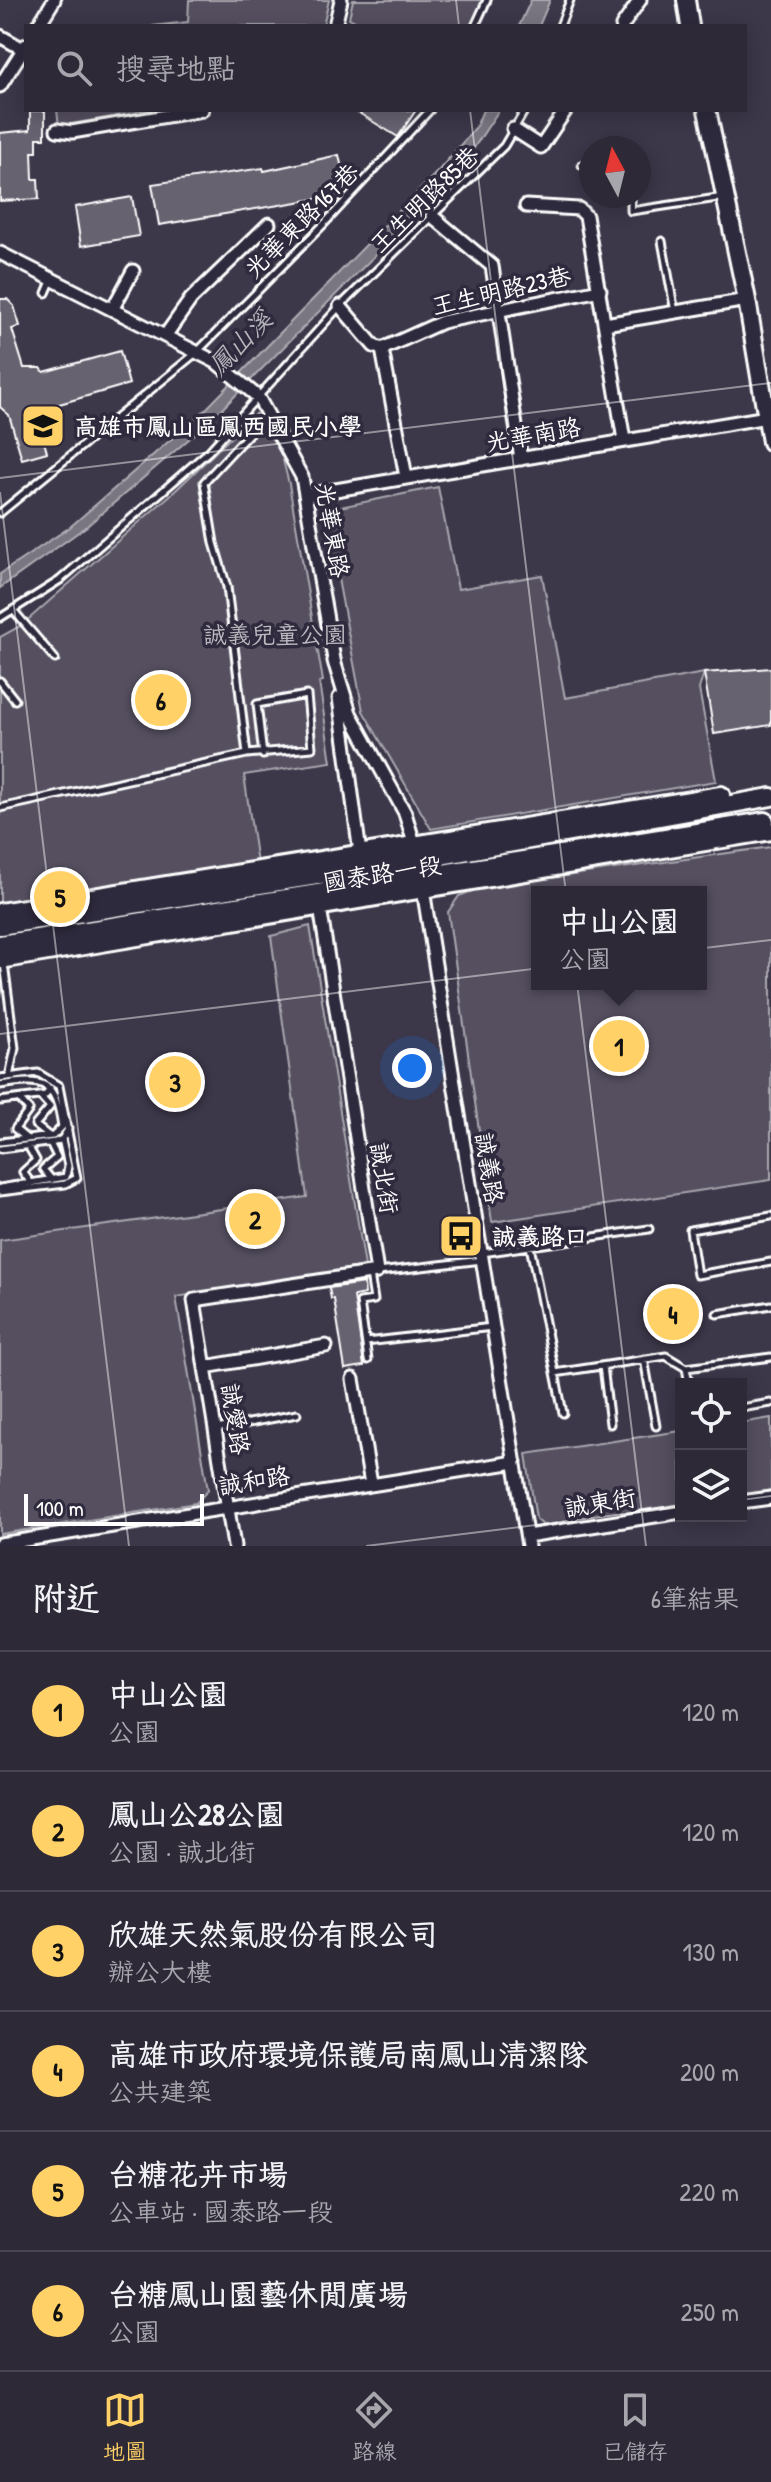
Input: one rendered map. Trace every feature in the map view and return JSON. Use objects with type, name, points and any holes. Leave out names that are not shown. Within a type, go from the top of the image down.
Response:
[{"type":"street","points":[[39,24],[54,0]]},
{"type":"street","points":[[335,24],[341,0]]},
{"type":"street","points":[[623,24],[640,0]]},
{"type":"street","points":[[686,0],[690,24]]},
{"type":"street","points":[[0,36],[24,47],[0,86]]},
{"type":"street","points":[[57,130],[72,132],[190,112]]},
{"type":"street","points":[[513,129],[541,147],[565,112]]},
{"type":"street","points":[[707,112],[747,300],[771,442]]},
{"type":"street","points":[[526,206],[579,209],[586,216],[624,440]]},
{"type":"street","points":[[432,216],[492,266],[521,459]]},
{"type":"street","points":[[165,336],[191,299],[269,224]]},
{"type":"street","points":[[0,253],[196,353]]},
{"type":"street","points":[[113,308],[133,271]]},
{"type":"street","name":"王生明路23巷","points":[[382,349],[442,322],[500,313],[600,290]]},
{"type":"street","points":[[605,324],[747,300]]},
{"type":"street","points":[[340,306],[374,346],[382,349],[406,477]]},
{"type":"street","name":"光華東路","points":[[196,353],[216,362],[258,397],[302,477],[334,661],[360,853]]},
{"type":"street","name":"光華南路","points":[[306,495],[767,417]]},
{"type":"street","name":"光華東路","points":[[334,661],[350,713],[405,813],[419,868]]},
{"type":"street","name":"國泰路一段","points":[[1,949],[320,907],[496,838],[771,794]]},
{"type":"street","name":"國泰路一段","points":[[0,926],[771,820]]},
{"type":"street","name":"國泰路一段","points":[[1,949],[419,868],[771,831]]},
{"type":"street","name":"國泰路一段","points":[[0,912],[360,853],[419,868]]},
{"type":"street","name":"誠義路","points":[[419,868],[527,1541]]},
{"type":"street","name":"誠北街","points":[[320,907],[374,1273]]},
{"type":"street","name":"誠愛路","points":[[234,1546],[194,1300],[374,1273]]},
{"type":"street","points":[[205,1367],[326,1346]]},
{"type":"street","points":[[353,1379],[371,1484]]},
{"type":"street","name":"誠和路","points":[[0,1544],[515,1462]]},
{"type":"street","points":[[747,1501],[771,1498]]},
{"type":"street","name":"誠東街","points":[[527,1541],[675,1513]]},
{"type":"lane","points":[[476,24],[487,0]]},
{"type":"lane","points":[[561,24],[570,0]]},
{"type":"lane","name":"光華東路167巷","points":[[0,513],[196,353],[323,225],[428,112]]},
{"type":"lane","name":"王生明路85巷","points":[[0,618],[60,580],[209,451],[340,306],[504,146],[524,112]]},
{"type":"lane","points":[[651,208],[725,196]]},
{"type":"lane","points":[[631,208],[631,211],[650,208]]},
{"type":"lane","points":[[662,241],[675,313]]},
{"type":"lane","points":[[46,293],[53,278]]},
{"type":"lane","points":[[247,754],[227,587],[214,543],[204,482],[268,413]]},
{"type":"lane","points":[[13,610],[55,659]]},
{"type":"lane","points":[[0,681],[15,700]]},
{"type":"lane","points":[[0,808],[247,754],[263,755],[312,748],[307,695],[257,704],[263,755]]},
{"type":"lane","points":[[1,949],[15,1048],[9,1077]]},
{"type":"lane","points":[[38,1073],[56,1096]]},
{"type":"lane","points":[[0,1078],[38,1073],[51,1079],[62,1091],[77,1178],[73,1182],[0,1190]]},
{"type":"lane","points":[[49,1139],[62,1127],[51,1079]]},
{"type":"lane","points":[[0,1085],[34,1080],[47,1086]]},
{"type":"lane","points":[[0,1101],[46,1095],[47,1086]]},
{"type":"lane","points":[[40,1096],[50,1107],[35,1125],[49,1139],[57,1157],[43,1169],[53,1180]]},
{"type":"lane","points":[[19,1099],[29,1110],[15,1129],[36,1155],[34,1163],[26,1165],[23,1172],[31,1183]]},
{"type":"lane","points":[[0,1190],[66,1177],[68,1173],[62,1139],[68,1129]]},
{"type":"lane","points":[[0,1149],[27,1142],[62,1139]]},
{"type":"lane","points":[[0,1142],[27,1142]]},
{"type":"lane","points":[[771,1216],[690,1230],[697,1275],[771,1262]]},
{"type":"lane","points":[[368,1360],[360,1302],[374,1300],[374,1273],[649,1229]]},
{"type":"lane","points":[[530,1246],[563,1413]]},
{"type":"lane","points":[[717,1314],[771,1305]]},
{"type":"lane","points":[[366,1342],[493,1327]]},
{"type":"lane","points":[[555,1373],[666,1356],[686,1368],[771,1357]]},
{"type":"lane","points":[[644,1359],[656,1426]]},
{"type":"lane","points":[[603,1366],[610,1424]]},
{"type":"lane","points":[[686,1368],[688,1378]]},
{"type":"lane","points":[[747,1407],[771,1403]]},
{"type":"lane","points":[[215,1430],[297,1414]]},
{"type":"green space","points":[[189,0],[329,0],[323,24],[170,24],[188,22]]},
{"type":"green space","points":[[353,0],[492,0],[481,24],[360,24],[349,18]]},
{"type":"green space","points":[[57,112],[141,112],[59,126]]},
{"type":"green space","name":"誠義兒童公園","points":[[256,413],[281,452],[289,484],[323,681],[319,682],[331,762],[244,775],[257,863],[0,902],[0,637],[22,625],[176,490]]},
{"type":"green space","points":[[438,487],[458,589],[542,575],[565,698],[704,673],[699,689],[716,781],[431,829],[363,711],[327,521],[330,509]]},
{"type":"green space","points":[[771,847],[771,1180],[492,1222],[448,912],[459,896],[480,888]]},
{"type":"green space","points":[[310,926],[365,1266],[176,1297],[208,1490],[196,1503],[0,1534],[0,1240],[307,1197],[271,936]]},
{"type":"green space","points":[[771,1418],[771,1490],[747,1494],[747,1422]]},
{"type":"green space","points":[[675,1432],[675,1506],[545,1527],[536,1519],[526,1454]]},
{"type":"shaded area","points":[[531,0],[550,0],[540,24],[520,24]]},
{"type":"shaded area","points":[[482,112],[498,112],[458,172],[210,421],[87,526],[0,588],[0,574],[70,527],[206,409],[439,170],[476,127]]},
{"type":"building","points":[[30,112],[45,112],[45,138],[37,138],[37,152],[32,152],[33,179],[38,179],[39,199],[0,201],[0,133],[30,130]]},
{"type":"building","points":[[357,112],[415,112],[398,137]]},
{"type":"building","points":[[339,155],[347,191],[345,194],[159,225],[152,184],[263,168],[264,171]]},
{"type":"building","points":[[132,197],[139,236],[81,246],[75,207]]},
{"type":"building","points":[[0,299],[7,299],[14,306],[20,326],[12,329],[24,368],[41,368],[44,372],[120,351],[129,384],[35,411],[47,452],[22,459],[9,415],[0,407]]},
{"type":"building","points":[[771,668],[771,725],[714,734],[704,673]]},
{"type":"building","points":[[364,1283],[365,1294],[354,1296],[364,1366],[345,1369],[334,1299],[331,1299],[329,1288]]},
{"type":"place","name":"高雄市鳳山區鳳西國民小學","points":[[43,426]]},
{"type":"place","name":"台糖鳳山園藝休閒廣場","points":[[161,700]]},
{"type":"place","name":"台糖花卉市場","points":[[60,897]]},
{"type":"place","name":"中山公園","points":[[619,1046]]},
{"type":"place","name":"欣雄天然氣股份有限公司","points":[[175,1082]]},
{"type":"place","name":"鳳山公28公園","points":[[255,1219]]},
{"type":"place","name":"誠義路口","points":[[461,1236]]},
{"type":"place","name":"高雄市政府環境保護局南鳳山清潔隊","points":[[673,1314]]},
{"type":"water label","name":"鳳山溪","points":[[240,342]]}]
